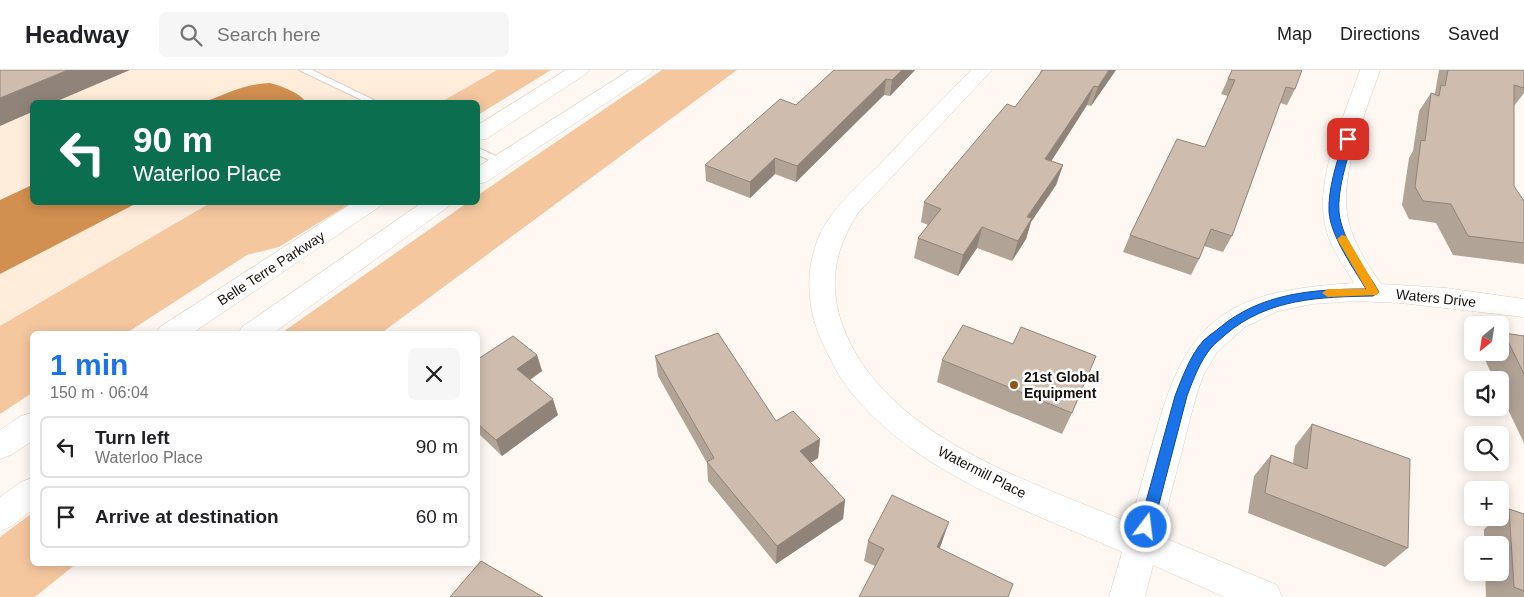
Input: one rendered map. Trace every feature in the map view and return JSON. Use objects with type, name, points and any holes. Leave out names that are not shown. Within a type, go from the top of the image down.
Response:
[{"type":"street","points":[[480,133],[579,70]]},
{"type":"street","points":[[480,176],[643,70]]},
{"type":"street","name":"Watermill Place","points":[[982,70],[840,219],[832,231],[822,261],[821,295],[827,322],[836,344],[868,393],[931,446],[997,482],[1264,597]]},
{"type":"street","points":[[1370,70],[1339,172],[1334,212],[1342,239],[1373,292]]},
{"type":"street","name":"Belle Terre Parkway","points":[[175,331],[366,205]]},
{"type":"street","points":[[256,331],[436,205]]},
{"type":"street","name":"Waters Drive","points":[[1127,597],[1187,378],[1207,344],[1220,332],[1246,314],[1276,302],[1321,293],[1373,292],[1524,308]]},
{"type":"street","points":[[0,446],[30,426]]},
{"type":"street","points":[[0,516],[30,494]]},
{"type":"lane","points":[[304,70],[369,100]]},
{"type":"lane","points":[[480,152],[501,162]]},
{"type":"shaded area","points":[[0,70],[497,70],[444,100],[30,100],[30,205],[209,205],[0,326]]},
{"type":"shaded area","points":[[497,70],[551,70],[480,114],[480,100],[444,100]]},
{"type":"shaded area","points":[[662,70],[737,70],[384,331],[284,331],[464,205],[480,205],[480,194]]},
{"type":"shaded area","points":[[270,83],[284,88],[294,92],[304,100],[210,100],[244,87]]},
{"type":"shaded area","points":[[30,186],[30,205],[133,205],[0,274],[0,200]]},
{"type":"shaded area","points":[[207,205],[348,205],[279,247],[247,255],[130,331],[30,331],[30,394],[0,414],[0,326]]},
{"type":"shaded area","points":[[30,514],[30,566],[74,566],[35,597],[0,597],[0,537]]},
{"type":"building","points":[[0,70],[68,70],[0,98]]},
{"type":"building","points":[[834,70],[902,70],[892,80],[886,79],[797,166],[775,158],[750,182],[705,165],[780,99],[796,105]]},
{"type":"building","points":[[1043,70],[1109,70],[1098,87],[1094,86],[1045,159],[1063,165],[1027,217],[1032,218],[1018,241],[982,227],[963,255],[918,238],[941,209],[924,202],[1007,104],[1015,107]]},
{"type":"building","points":[[1232,70],[1302,70],[1295,89],[1286,87],[1232,236],[1211,229],[1199,259],[1130,235],[1177,139],[1205,147],[1235,80],[1228,79]]},
{"type":"building","points":[[1448,70],[1524,70],[1524,88],[1514,85],[1514,186],[1524,201],[1524,243],[1468,236],[1451,204],[1423,201],[1415,187],[1421,140],[1425,141],[1431,93],[1439,96],[1441,85],[1445,86]]},
{"type":"building","points":[[963,325],[1013,344],[1021,327],[1096,356],[1072,413],[942,360]]},
{"type":"building","points":[[718,333],[776,421],[793,411],[820,439],[800,451],[845,500],[777,546],[707,462],[714,458],[655,356]]},
{"type":"building","points":[[1509,334],[1524,336],[1524,374],[1509,343]]},
{"type":"building","points":[[513,336],[537,355],[517,369],[553,399],[496,440],[480,426],[480,358]]},
{"type":"building","points":[[1312,424],[1410,459],[1408,548],[1265,493],[1271,455],[1307,469]]},
{"type":"building","points":[[892,495],[949,522],[937,547],[1013,584],[1008,597],[859,597],[884,549],[868,541]]},
{"type":"building","points":[[1509,509],[1524,514],[1524,591],[1514,587]]},
{"type":"building","points":[[481,561],[543,597],[450,597],[477,566],[480,566]]},
{"type":"slow traffic","points":[[1328,293],[1373,292],[1342,239]]},
{"type":"place","name":"21st Global Equipment","points":[[1014,385]]},
{"type":"route","points":[[1146,527],[1181,396],[1187,378],[1207,344],[1220,332],[1246,314],[1282,300],[1321,293],[1373,292],[1342,239],[1334,212],[1339,172],[1348,139]]}]
